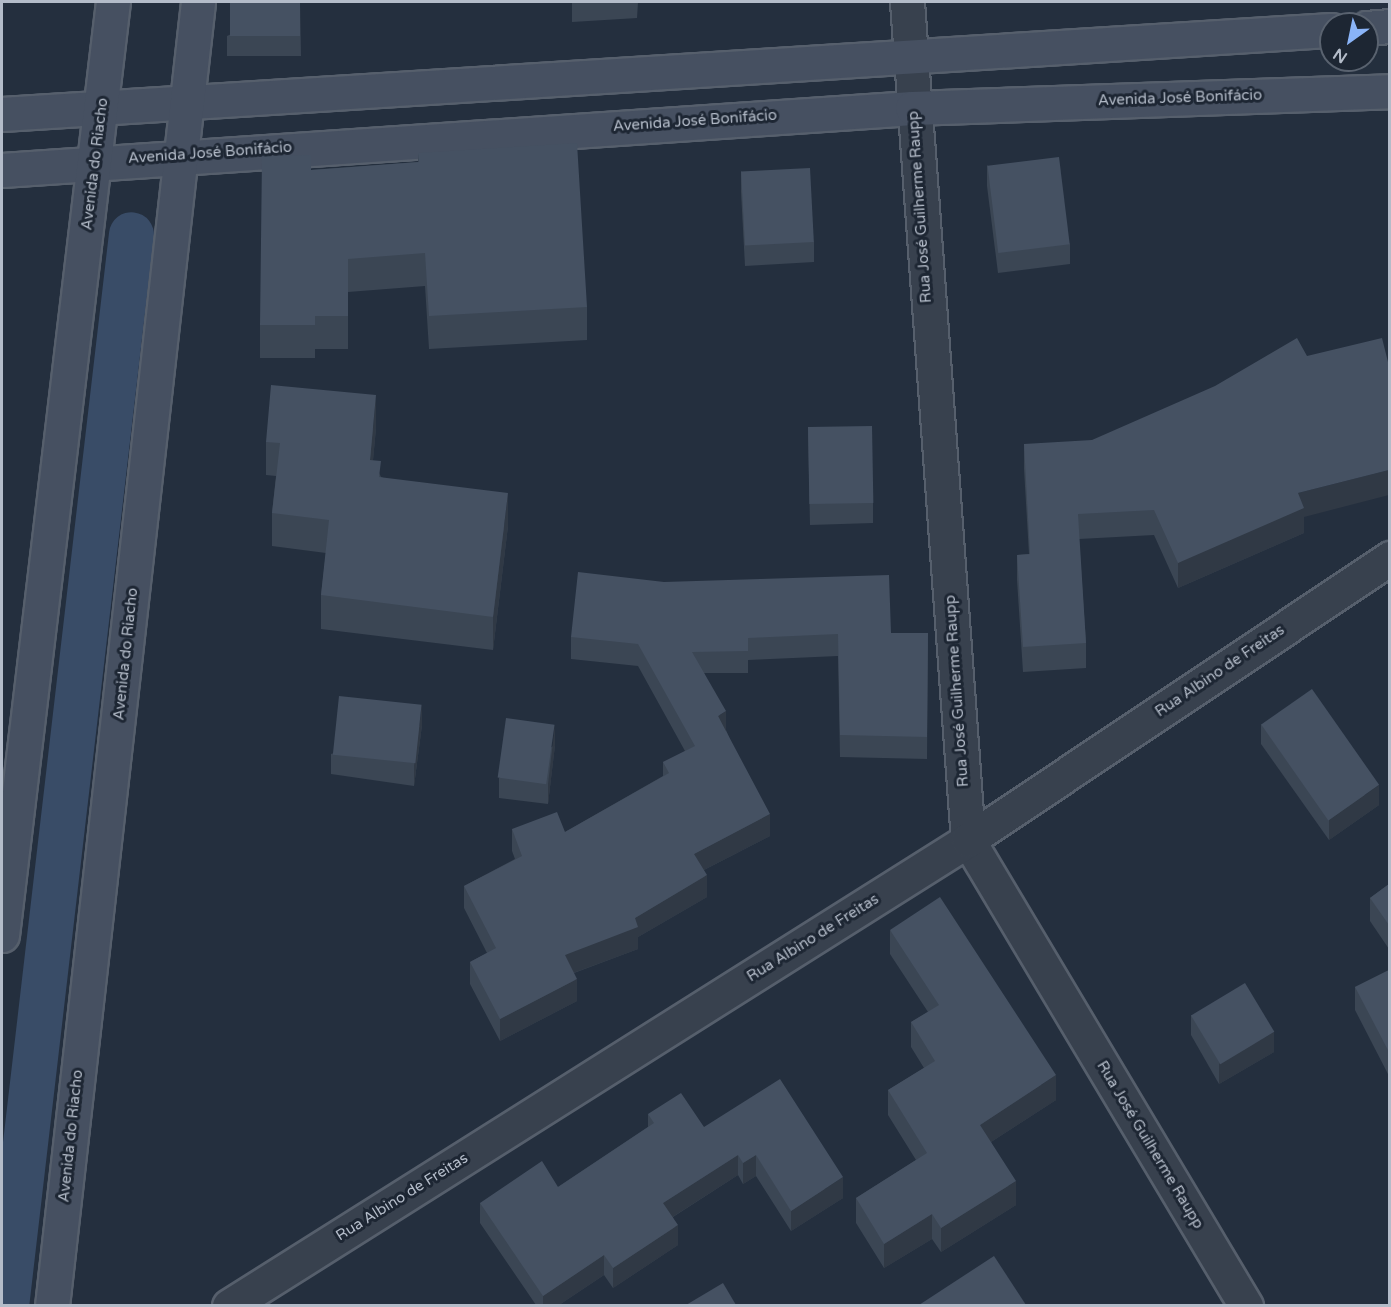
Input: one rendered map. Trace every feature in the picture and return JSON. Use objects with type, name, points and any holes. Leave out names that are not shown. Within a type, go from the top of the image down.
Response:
[{"type":"street","name":"Avenida do Riacho","points":[[2,935],[96,162],[113,2]]},
{"type":"street","name":"Avenida do Riacho","points":[[52,1305],[198,2]]},
{"type":"street","name":"Rua José Guilherme Raupp","points":[[907,2],[912,108],[968,840],[1246,1305]]},
{"type":"street","points":[[2,114],[1319,31]]},
{"type":"street","name":"Avenida José Bonifácio","points":[[2,170],[182,154],[912,108],[1389,91]]},
{"type":"street","name":"Rua Albino de Freitas","points":[[230,1305],[968,840],[1389,558]]},
{"type":"building","points":[[230,2],[300,2],[300,36],[230,36]]},
{"type":"building","points":[[577,143],[587,307],[429,316],[425,253],[348,259],[348,316],[315,316],[315,325],[260,325],[262,156],[311,155],[311,170],[419,162],[418,153]]},
{"type":"building","points":[[1059,157],[1070,244],[998,253],[988,166]]},
{"type":"building","points":[[810,168],[814,242],[745,246],[741,172]]},
{"type":"building","points":[[1297,338],[1307,356],[1382,338],[1389,366],[1389,470],[1298,493],[1304,508],[1178,563],[1154,510],[1078,514],[1086,643],[1023,647],[1017,555],[1030,554],[1024,444],[1092,440],[1215,386]]},
{"type":"building","points":[[271,385],[376,395],[370,460],[381,461],[379,477],[508,493],[493,617],[321,595],[329,520],[272,513],[280,443],[266,442]]},
{"type":"building","points":[[872,426],[873,503],[809,504],[808,427]]},
{"type":"building","points":[[578,572],[664,582],[889,575],[891,633],[928,633],[927,737],[840,735],[838,634],[748,638],[748,651],[692,652],[726,711],[718,716],[770,814],[694,854],[707,875],[635,918],[638,927],[565,955],[577,979],[500,1019],[470,962],[496,948],[464,886],[522,856],[512,829],[557,812],[565,832],[669,773],[663,762],[695,746],[638,644],[571,637]]},
{"type":"building","points":[[1312,689],[1379,785],[1328,820],[1261,725]]},
{"type":"building","points":[[339,696],[422,705],[415,763],[333,755]]},
{"type":"building","points":[[506,718],[555,725],[546,784],[498,777]]},
{"type":"building","points":[[1389,884],[1389,925],[1370,898]]},
{"type":"building","points":[[940,897],[1056,1075],[980,1125],[1016,1181],[941,1228],[932,1214],[884,1244],[856,1198],[927,1153],[888,1090],[935,1061],[911,1022],[939,1005],[890,930]]},
{"type":"building","points":[[1389,970],[1389,1052],[1355,987]]},
{"type":"building","points":[[1245,983],[1274,1032],[1220,1064],[1191,1015]]},
{"type":"building","points":[[780,1079],[843,1177],[791,1211],[756,1155],[743,1163],[738,1155],[663,1203],[678,1225],[613,1268],[604,1255],[543,1296],[480,1203],[542,1161],[558,1187],[654,1123],[648,1114],[681,1093],[704,1127]]},
{"type":"building","points":[[994,1256],[1026,1305],[919,1305]]},
{"type":"building","points":[[723,1283],[736,1305],[686,1305]]},
{"type":"waterway","points":[[6,1306],[131,234]]}]
